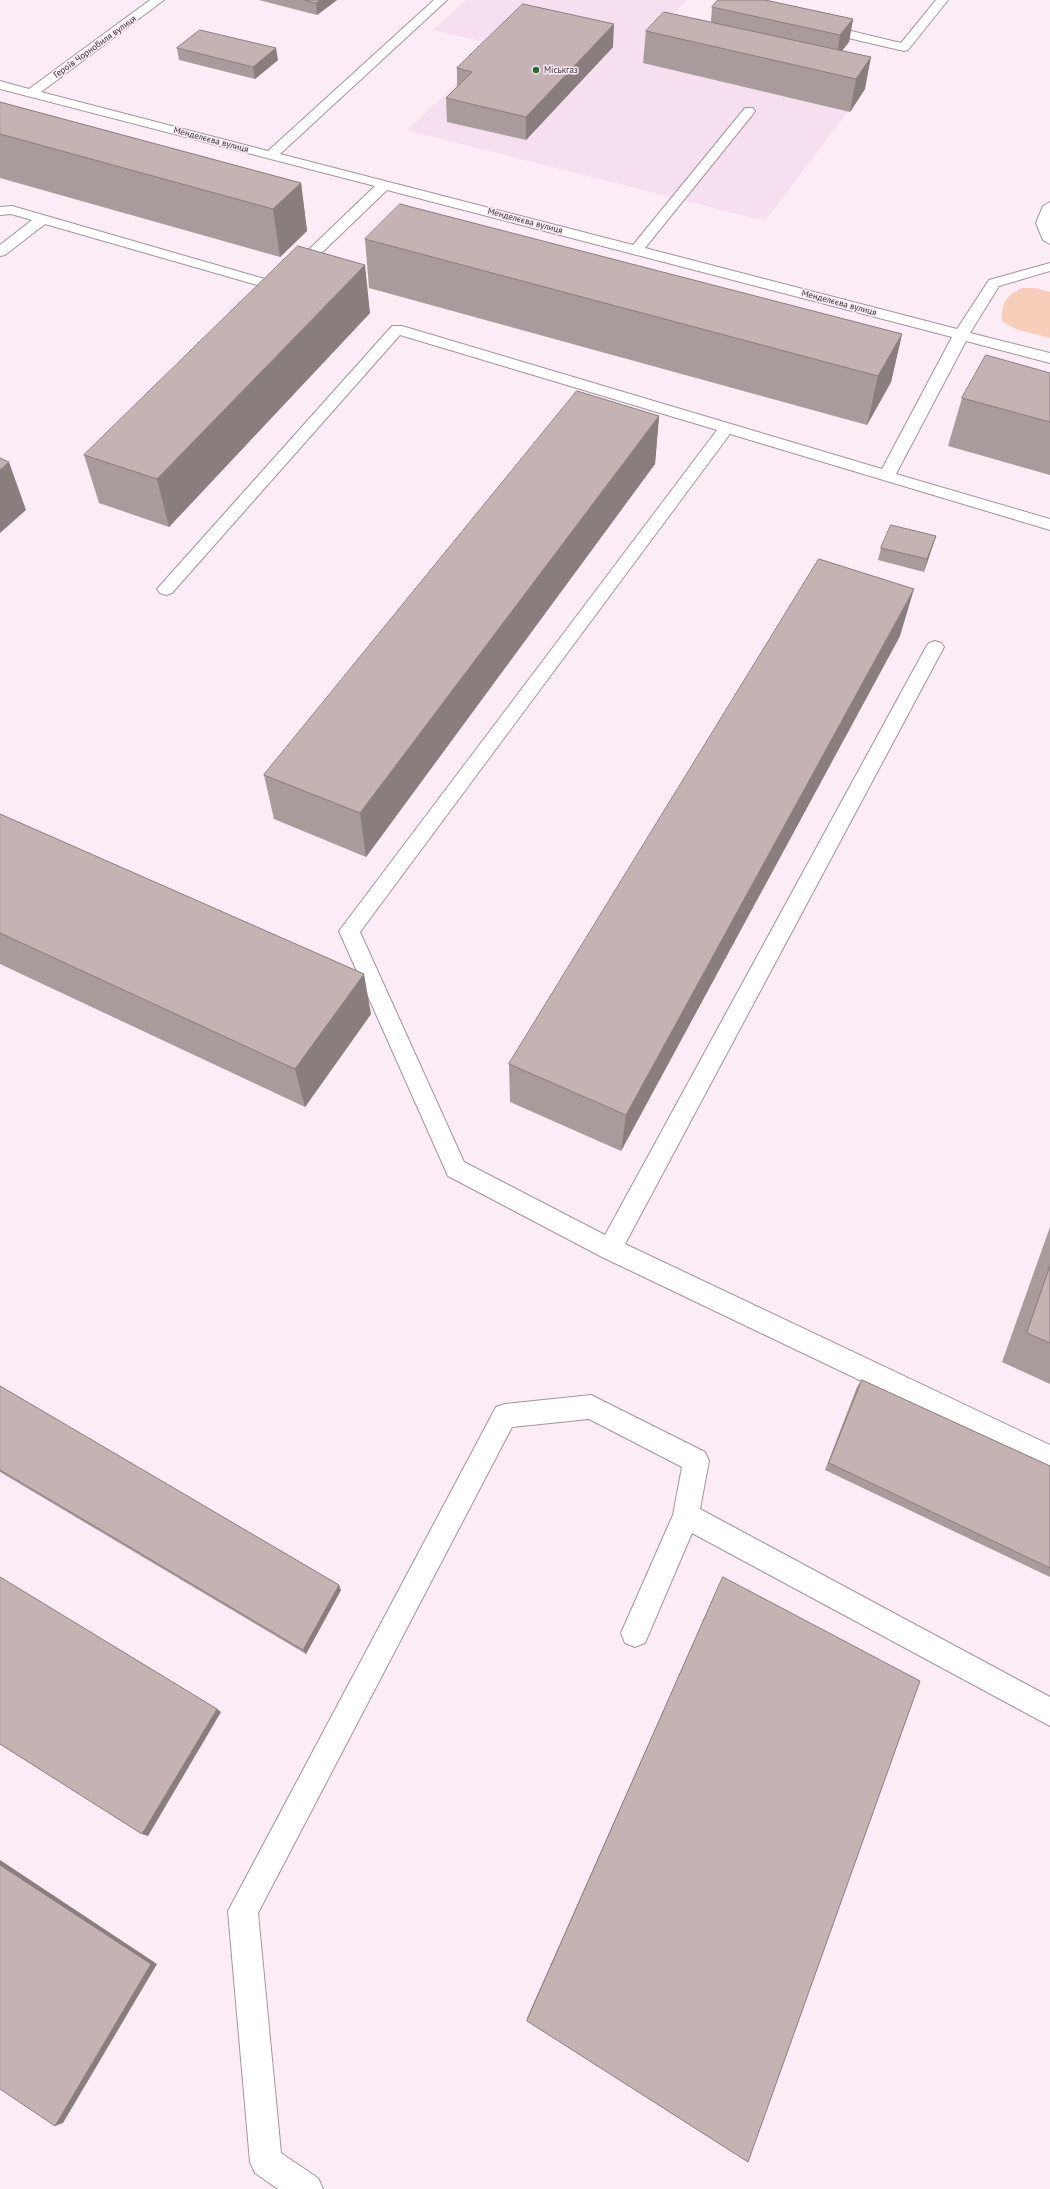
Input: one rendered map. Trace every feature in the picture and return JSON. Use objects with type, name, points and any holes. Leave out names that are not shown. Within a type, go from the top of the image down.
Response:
[{"type":"street","name":"Героїв Чорнобиля вулиця","points":[[31,93],[158,0]]},
{"type":"street","points":[[271,155],[442,0]]},
{"type":"street","points":[[807,24],[904,47],[942,0]]},
{"type":"street","name":"Менделєєва вулиця","points":[[0,85],[1050,358]]},
{"type":"street","points":[[636,250],[749,111]]},
{"type":"street","points":[[0,212],[12,210],[41,220],[278,287],[384,185]]},
{"type":"street","points":[[1050,206],[1043,223],[1050,240]]},
{"type":"street","points":[[0,252],[41,220]]},
{"type":"street","points":[[888,476],[961,335],[994,283],[1050,267]]},
{"type":"street","points":[[166,589],[397,330],[1050,524]]},
{"type":"street","points":[[727,428],[349,931],[456,1168],[610,1249],[1050,1458]]},
{"type":"street","points":[[610,1249],[935,647]]},
{"type":"street","points":[[307,2189],[266,2162],[243,1911],[505,1416],[591,1407],[696,1460],[686,1516],[635,1633]]},
{"type":"street","points":[[686,1516],[1050,1712]]},
{"type":"shaded area","points":[[466,0],[687,0],[648,40],[865,89],[765,221],[407,130],[497,45],[433,30]]},
{"type":"shaded area","points":[[1023,288],[1035,288],[1050,292],[1050,338],[1018,330],[1002,321],[1002,309],[1006,300],[1012,294]]},
{"type":"building","points":[[305,0],[320,0],[316,3]]},
{"type":"building","points":[[718,0],[765,0],[853,19],[840,35],[712,7]]},
{"type":"building","name":"Міськгаз","points":[[523,4],[614,24],[526,117],[446,98],[472,72],[457,68]]},
{"type":"building","points":[[664,12],[871,57],[856,79],[646,31]]},
{"type":"building","points":[[200,30],[276,48],[253,67],[177,48]]},
{"type":"building","points":[[0,102],[301,183],[273,209],[0,134]]},
{"type":"building","points":[[400,204],[902,334],[878,376],[365,239]]},
{"type":"building","points":[[298,246],[365,265],[157,479],[84,455]]},
{"type":"building","points":[[986,355],[1050,373],[1050,422],[962,398]]},
{"type":"building","points":[[577,391],[659,416],[360,813],[264,775]]},
{"type":"building","points":[[0,458],[9,462],[0,470]]},
{"type":"building","points":[[891,525],[936,536],[927,559],[881,548]]},
{"type":"building","points":[[819,559],[914,589],[626,1115],[509,1064]]},
{"type":"building","points":[[0,814],[364,974],[295,1069],[0,933]]},
{"type":"building","points":[[1050,1266],[1050,1343],[1027,1333]]},
{"type":"building","points":[[862,1380],[1050,1466],[1050,1568],[829,1463]]},
{"type":"building","points":[[0,1386],[339,1585],[303,1650],[0,1470]]},
{"type":"building","points":[[0,1577],[217,1709],[142,1834],[0,1744]]},
{"type":"building","points":[[723,1577],[920,1681],[748,2162],[527,2021]]},
{"type":"building","points":[[0,1865],[151,1964],[55,2126],[0,2089]]},
{"type":"place","name":"Міськгаз","points":[[536,70]]}]
